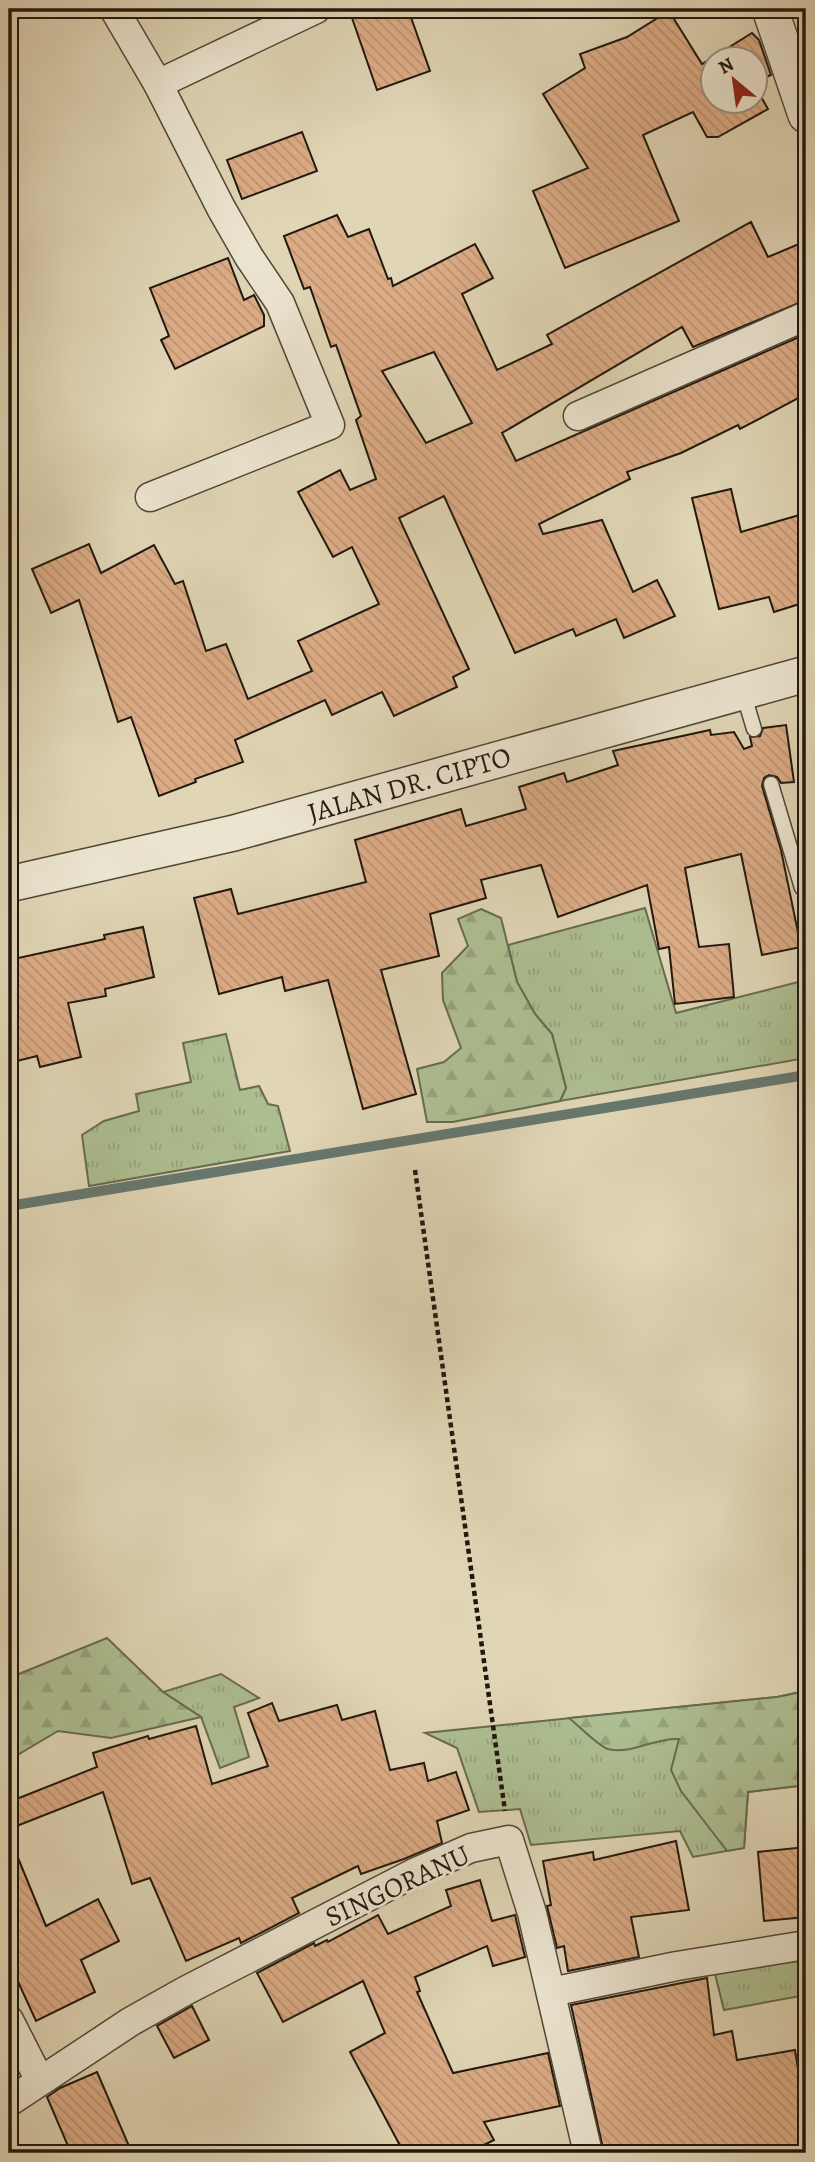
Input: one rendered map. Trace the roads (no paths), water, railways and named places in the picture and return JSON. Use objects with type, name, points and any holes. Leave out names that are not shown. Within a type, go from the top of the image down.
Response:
[{"type":"street","points":[[114,9],[158,84],[221,208],[280,303],[330,425],[150,497]]},
{"type":"street","points":[[158,84],[316,9]]},
{"type":"street","points":[[770,9],[806,115]]},
{"type":"street","points":[[578,416],[806,316]]},
{"type":"street","name":"JALAN DR. CIPTO","points":[[9,884],[234,834],[806,674]]},
{"type":"street","name":"SINGORANU","points":[[9,2102],[130,2022],[355,1903],[471,1848],[509,1840],[532,1913],[588,2153]]},
{"type":"street","points":[[551,1992],[677,1966],[806,1945]]},
{"type":"street","points":[[9,2020],[40,2081]]},
{"type":"lane","points":[[743,691],[754,729]]},
{"type":"lane","points":[[771,784],[802,888]]},
{"type":"waterway","points":[[9,1206],[806,1075]]}]
